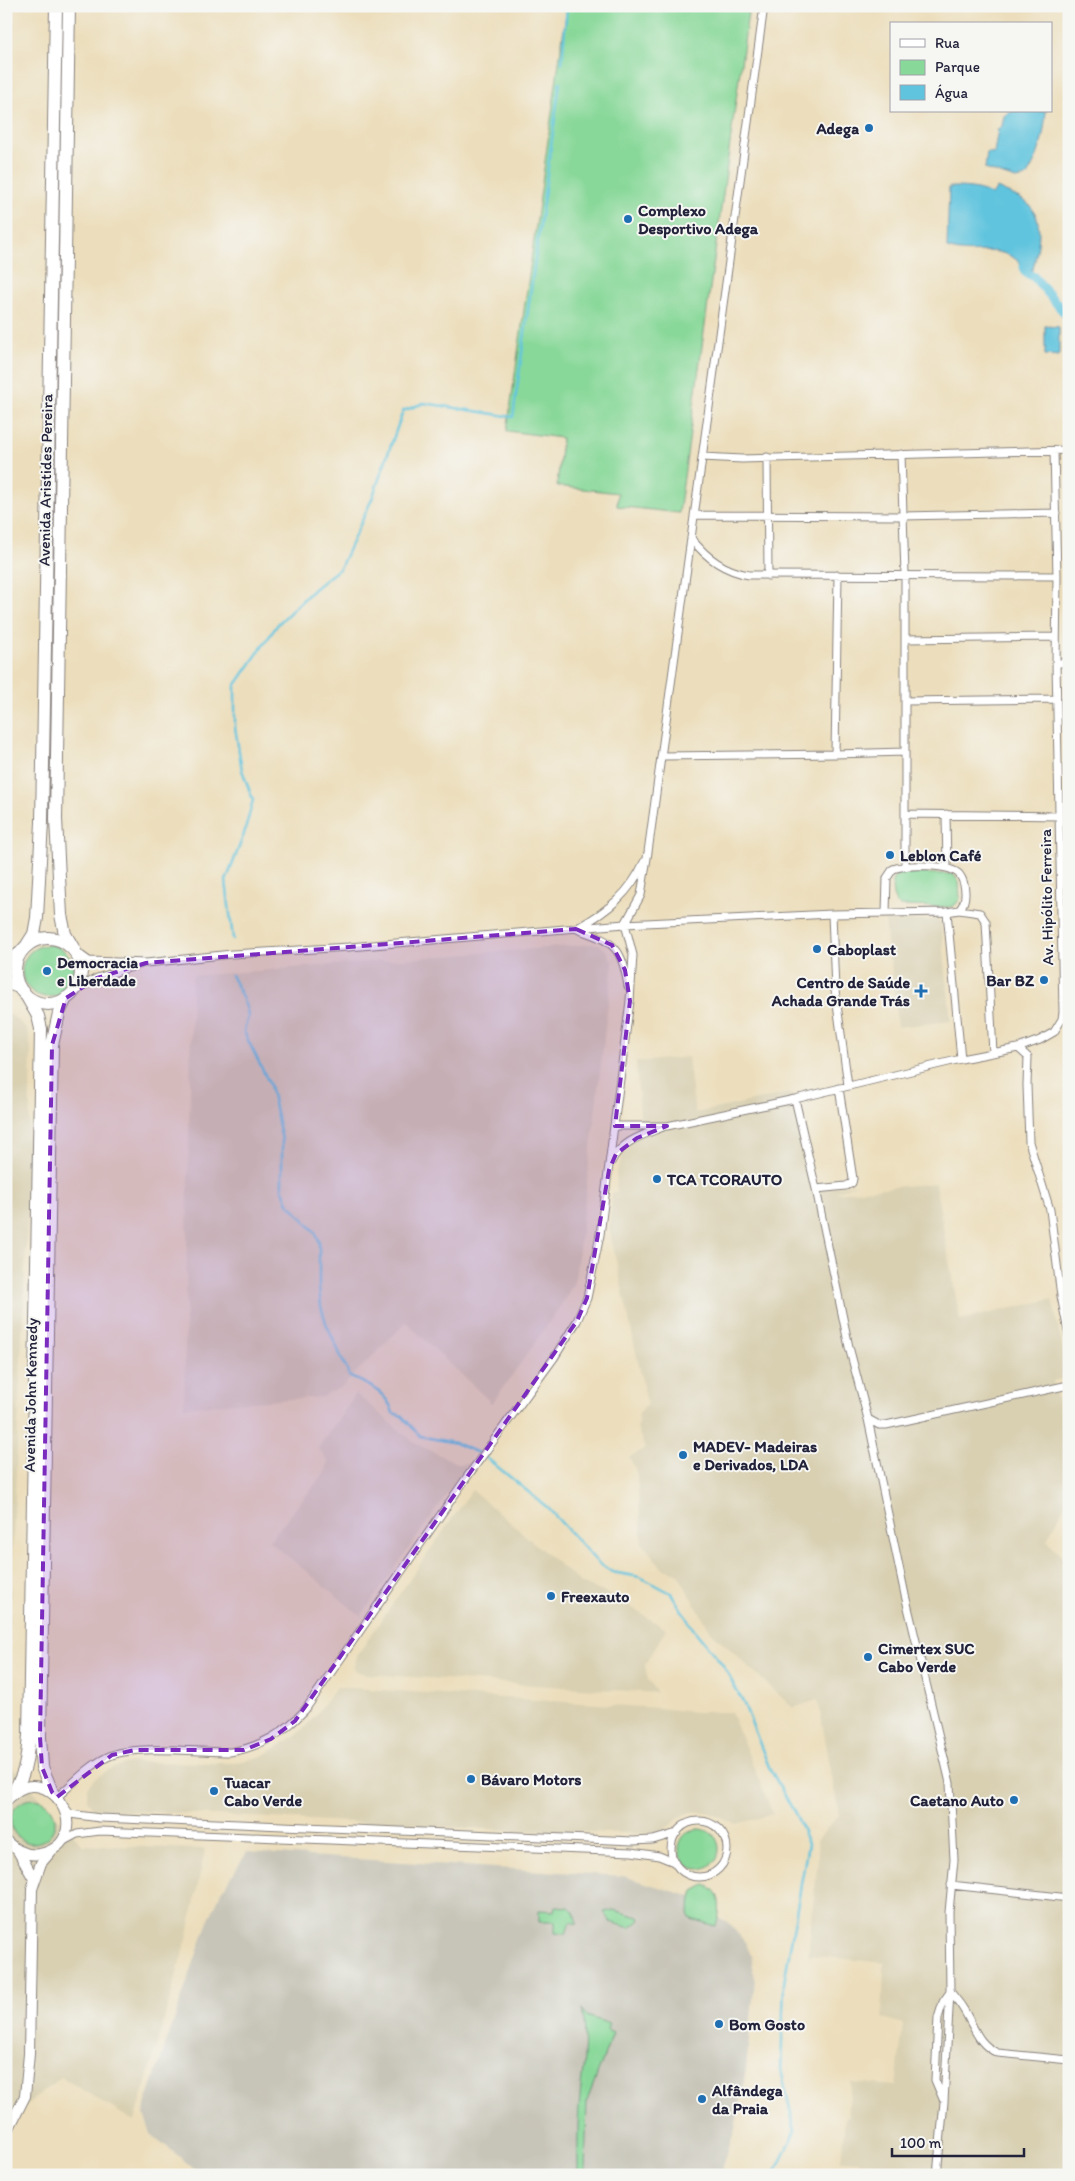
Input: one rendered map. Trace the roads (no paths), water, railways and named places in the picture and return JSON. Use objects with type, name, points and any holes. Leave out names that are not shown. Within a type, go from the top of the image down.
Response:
[{"type":"highway","name":"Avenida Aristides Pereira","points":[[24,948],[34,934],[37,918],[42,822],[56,6]]},
{"type":"highway","name":"Avenida Aristides Pereira","points":[[69,6],[56,819],[61,915],[65,934],[75,952]]},
{"type":"highway","points":[[47,938],[58,939],[75,952],[80,962],[81,972],[79,982],[70,994],[56,1002],[46,1003],[35,1001],[23,991],[15,970],[24,948],[37,940],[47,938]]},
{"type":"highway","name":"Avenida John Kennedy","points":[[9,1798],[19,1784],[26,1768],[29,1725],[41,1029],[38,1016],[23,991]]},
{"type":"highway","name":"Avenida John Kennedy","points":[[57,1798],[42,1767],[40,1737],[52,1045],[59,1013],[70,994]]},
{"type":"main road","points":[[6,962],[24,948]]},
{"type":"main road","points":[[6,983],[23,991]]},
{"type":"street","points":[[57,1798],[91,1767],[118,1753],[135,1750],[230,1752],[258,1745],[283,1732],[305,1710],[562,1346],[577,1321],[587,1298],[599,1242],[630,1001],[633,955],[625,924],[640,895],[648,852],[764,6]]},
{"type":"street","points":[[702,457],[742,459],[1069,450]]},
{"type":"street","name":"Av. Hipólito Ferreira","points":[[667,1126],[795,1099],[961,1059],[1018,1048],[1040,1040],[1054,1032],[1062,1020],[1055,637],[1057,576],[1054,451]]},
{"type":"street","points":[[901,454],[905,574],[905,866]]},
{"type":"street","points":[[767,457],[768,576]]},
{"type":"street","points":[[694,515],[902,516],[1056,512]]},
{"type":"street","points":[[691,538],[705,554],[720,565],[740,574],[768,576],[905,574],[1057,576]]},
{"type":"street","points":[[835,754],[838,576]]},
{"type":"street","points":[[904,639],[1055,637]]},
{"type":"street","points":[[1056,663],[1069,663]]},
{"type":"street","points":[[905,701],[1056,699]]},
{"type":"street","points":[[662,756],[905,752]]},
{"type":"street","points":[[906,814],[1008,817],[1058,816]]},
{"type":"street","points":[[946,814],[947,868]]},
{"type":"street","points":[[576,929],[596,918],[620,899],[636,877],[648,852]]},
{"type":"street","points":[[886,913],[887,878],[893,869],[905,866],[955,870],[964,882],[964,904],[958,910]]},
{"type":"street","points":[[75,952],[89,961],[146,963],[232,954],[625,924],[958,910],[980,913],[986,922],[993,1053]]},
{"type":"street","points":[[946,912],[961,1059]]},
{"type":"street","points":[[832,914],[836,990],[848,1085]]},
{"type":"street","points":[[576,929],[602,938],[619,953],[625,970],[630,1001]]},
{"type":"street","points":[[70,994],[97,978],[146,963]]},
{"type":"street","points":[[1018,1048],[1028,1057],[1029,1142],[1050,1210],[1061,1296],[1069,1336]]},
{"type":"street","points":[[816,1189],[846,1186],[852,1183],[853,1179],[838,1088]]},
{"type":"street","points":[[795,1099],[816,1189],[848,1347],[868,1419],[905,1595],[950,1783],[954,1860],[949,1912],[950,1991],[944,2102],[937,2175]]},
{"type":"street","points":[[615,1126],[667,1126]]},
{"type":"street","points":[[608,1170],[616,1154],[627,1143],[667,1126]]},
{"type":"street","points":[[868,1419],[879,1425],[886,1425],[1064,1386]]},
{"type":"street","points":[[9,1798],[20,1790],[31,1787],[42,1788],[57,1798],[70,1814],[92,1818],[633,1840],[654,1840],[677,1833],[691,1823],[708,1823],[722,1833],[727,1850],[721,1866],[707,1876],[690,1876],[683,1872],[674,1862],[659,1856],[632,1852],[100,1831],[77,1834],[56,1846],[36,1854],[18,1851]]},
{"type":"street","points":[[6,2134],[25,2096],[29,2054],[32,1889],[41,1863],[56,1846],[67,1824],[67,1814],[57,1798]]},
{"type":"street","points":[[674,1862],[671,1848],[677,1833]]},
{"type":"street","points":[[6,1841],[18,1851],[34,1880]]},
{"type":"street","points":[[951,1885],[1069,1898]]},
{"type":"street","points":[[950,1991],[962,2008],[980,2041],[992,2051],[1069,2060]]},
{"type":"street","points":[[944,2102],[935,2080],[938,2018],[943,2002],[950,1991]]},
{"type":"water","points":[[1009,112],[1046,112],[1038,153],[1026,177],[1016,179],[985,169],[987,152],[994,153],[998,129],[1002,126],[1004,116]]},
{"type":"water","points":[[949,187],[977,189],[992,195],[997,188],[1026,202],[1036,216],[1039,233],[1033,269],[1029,271],[1018,261],[999,252],[970,252],[947,248]]},
{"type":"water","points":[[1045,326],[1059,327],[1059,356],[1045,355]]},
{"type":"waterway","points":[[562,63],[567,6]]},
{"type":"waterway","points":[[233,939],[226,881],[244,834],[253,800],[242,770],[235,727],[235,686],[278,624],[315,588],[340,568],[372,499],[403,411],[424,403],[513,417],[560,82]]},
{"type":"waterway","points":[[1024,266],[1025,272],[1034,277],[1069,318]]},
{"type":"waterway","points":[[231,975],[248,1013],[244,1032],[270,1085],[282,1140],[282,1188],[288,1203],[315,1232],[319,1241],[321,1306],[326,1323],[350,1377],[370,1386],[382,1395],[387,1400],[393,1413],[402,1416],[420,1436],[455,1443],[483,1455],[548,1508],[598,1563],[612,1572],[640,1577],[671,1593],[694,1630],[723,1665],[744,1704],[769,1767],[797,1817],[808,1844],[784,1983],[781,2070],[795,2131],[774,2175]]},
{"type":"place","name":"Adega","points":[[869,128]]},
{"type":"place","name":"Complexo Desportivo Adega","points":[[628,219]]},
{"type":"place","name":"Leblon Café","points":[[890,855]]},
{"type":"place","name":"Caboplast","points":[[817,949]]},
{"type":"place","name":"Democracia e Liberdade","points":[[47,971]]},
{"type":"place","name":"Bar BZ","points":[[1044,980]]},
{"type":"place","name":"Centro de Saúde Achada Grande Trás","points":[[921,991]]},
{"type":"place","name":"TCA TCORAUTO","points":[[657,1179]]},
{"type":"place","name":"MADEV- Madeiras e Derivados, LDA","points":[[683,1455]]},
{"type":"place","name":"Freexauto","points":[[551,1596]]},
{"type":"place","name":"Cimertex SUC Cabo Verde","points":[[868,1657]]},
{"type":"place","name":"Bávaro Motors","points":[[471,1779]]},
{"type":"place","name":"Tuacar Cabo Verde","points":[[214,1791]]},
{"type":"place","name":"Caetano Auto","points":[[1014,1800]]},
{"type":"place","name":"Bom Gosto","points":[[719,2024]]},
{"type":"place","name":"Alfândega da Praia","points":[[702,2099]]}]
